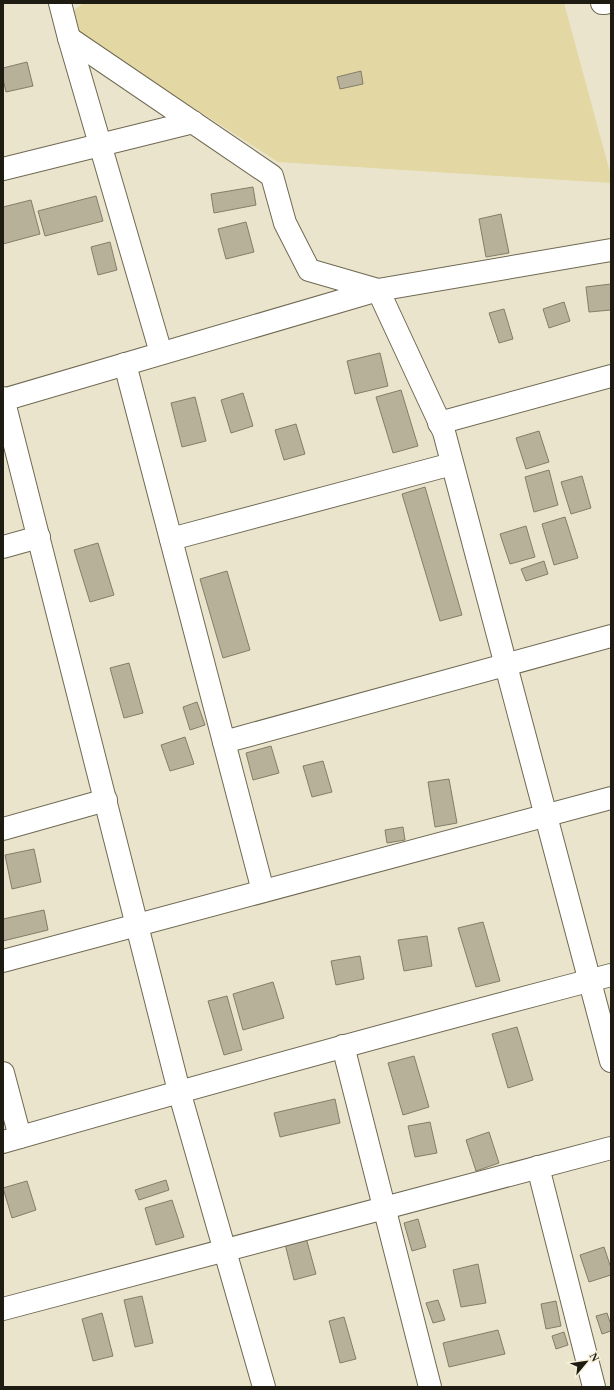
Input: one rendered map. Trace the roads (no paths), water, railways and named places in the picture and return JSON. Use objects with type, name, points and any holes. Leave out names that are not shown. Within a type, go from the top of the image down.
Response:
[{"type":"street","points":[[60,3],[161,353]]},
{"type":"street","points":[[69,38],[272,176],[285,223],[309,270],[378,290],[444,432],[611,1061]]},
{"type":"street","points":[[3,169],[193,122]]},
{"type":"street","points":[[264,1387],[179,1091],[3,399],[378,290],[611,250]]},
{"type":"street","points":[[125,364],[263,891]]},
{"type":"street","points":[[440,423],[611,376]]},
{"type":"street","points":[[171,540],[452,464]]},
{"type":"street","points":[[3,547],[39,538]]},
{"type":"street","points":[[224,742],[611,636]]},
{"type":"street","points":[[3,961],[611,798]]},
{"type":"street","points":[[3,829],[106,800]]},
{"type":"street","points":[[3,1073],[11,1139],[343,1046],[611,975]]},
{"type":"street","points":[[343,1046],[430,1387]]},
{"type":"street","points":[[3,1309],[611,1148]]},
{"type":"street","points":[[538,1167],[594,1387]]}]
